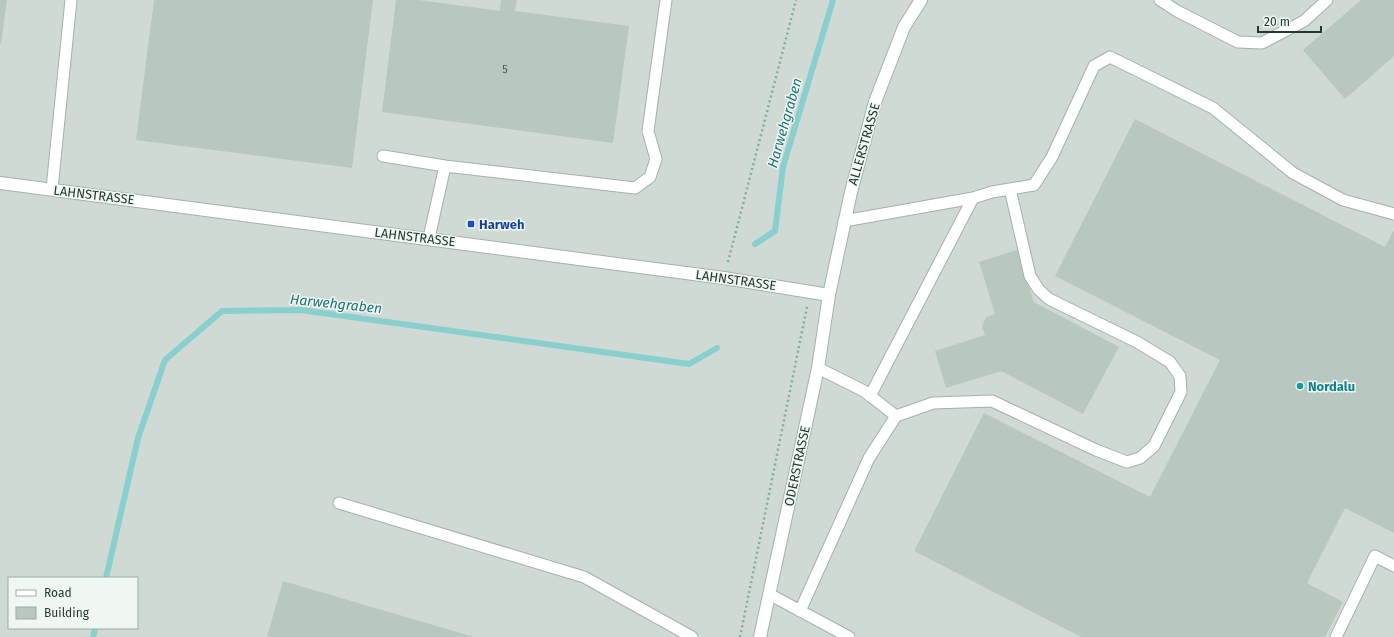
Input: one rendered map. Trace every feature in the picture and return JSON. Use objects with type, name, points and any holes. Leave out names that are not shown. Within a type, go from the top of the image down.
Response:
[{"type":"street","name":"ALLERSTRASSE","points":[[829,295],[844,221],[875,102],[904,27],[921,0]]},
{"type":"street","name":"LAHNSTRASSE","points":[[0,183],[429,238],[724,278],[829,295]]},
{"type":"street","name":"ODERSTRASSE","points":[[760,637],[818,368],[829,295]]},
{"type":"lane","points":[[52,190],[71,0]]},
{"type":"lane","points":[[383,156],[445,166],[635,188],[650,177],[656,159],[648,131],[666,0]]},
{"type":"lane","points":[[1160,0],[1177,11],[1238,42],[1262,43],[1304,21],[1327,0]]},
{"type":"lane","points":[[844,221],[973,198],[992,192],[1034,185],[1052,157],[1094,66],[1110,57],[1213,108],[1293,173],[1343,200],[1394,214]]},
{"type":"lane","points":[[429,238],[445,166]]},
{"type":"lane","points":[[800,611],[869,458],[896,416],[932,403],[992,401],[1096,450],[1127,462],[1140,458],[1154,446],[1181,392],[1180,376],[1170,362],[1138,342],[1049,299],[1039,290],[1030,276],[1010,189]]},
{"type":"lane","points":[[870,396],[973,198]]},
{"type":"lane","points":[[818,368],[864,391],[896,416]]},
{"type":"lane","points":[[339,503],[584,577],[692,637]]},
{"type":"lane","points":[[1336,637],[1374,556],[1394,566]]},
{"type":"lane","points":[[769,594],[849,637]]},
{"type":"path","points":[[724,278],[796,0]]},
{"type":"path","points":[[740,637],[810,291]]},
{"type":"shaded area","points":[[0,0],[1394,0],[1394,637],[0,637]]},
{"type":"building","points":[[0,0],[7,0],[1,44],[0,44]]},
{"type":"building","points":[[154,0],[373,0],[352,168],[136,140]]},
{"type":"building","points":[[396,0],[419,0],[500,11],[501,0],[517,0],[515,11],[629,26],[613,143],[382,112]]},
{"type":"building","points":[[1361,0],[1394,0],[1394,56],[1345,99],[1303,50]]},
{"type":"building","name":"Nordalu","points":[[1135,119],[1385,247],[1394,230],[1394,533],[1345,508],[1307,583],[1343,602],[1325,637],[1081,637],[914,551],[984,413],[1150,497],[1220,360],[1055,276]]},
{"type":"building","points":[[1017,250],[1034,302],[1119,347],[1083,414],[1001,371],[946,388],[935,351],[985,335],[982,326],[986,317],[995,314],[979,262]]},
{"type":"building","points":[[283,581],[474,637],[267,637]]},
{"type":"waterway","name":"Harwehgraben","points":[[755,244],[775,231],[783,167],[833,0]]},
{"type":"waterway","name":"Harwehgraben","points":[[106,577],[138,438],[165,360],[222,311],[301,310],[689,364],[717,348]]},
{"type":"waterway","name":"Harwehgraben","points":[[93,637],[95,629]]},
{"type":"place","name":"Harweh","points":[[471,224]]},
{"type":"place","name":"Nordalu","points":[[1300,386]]}]
